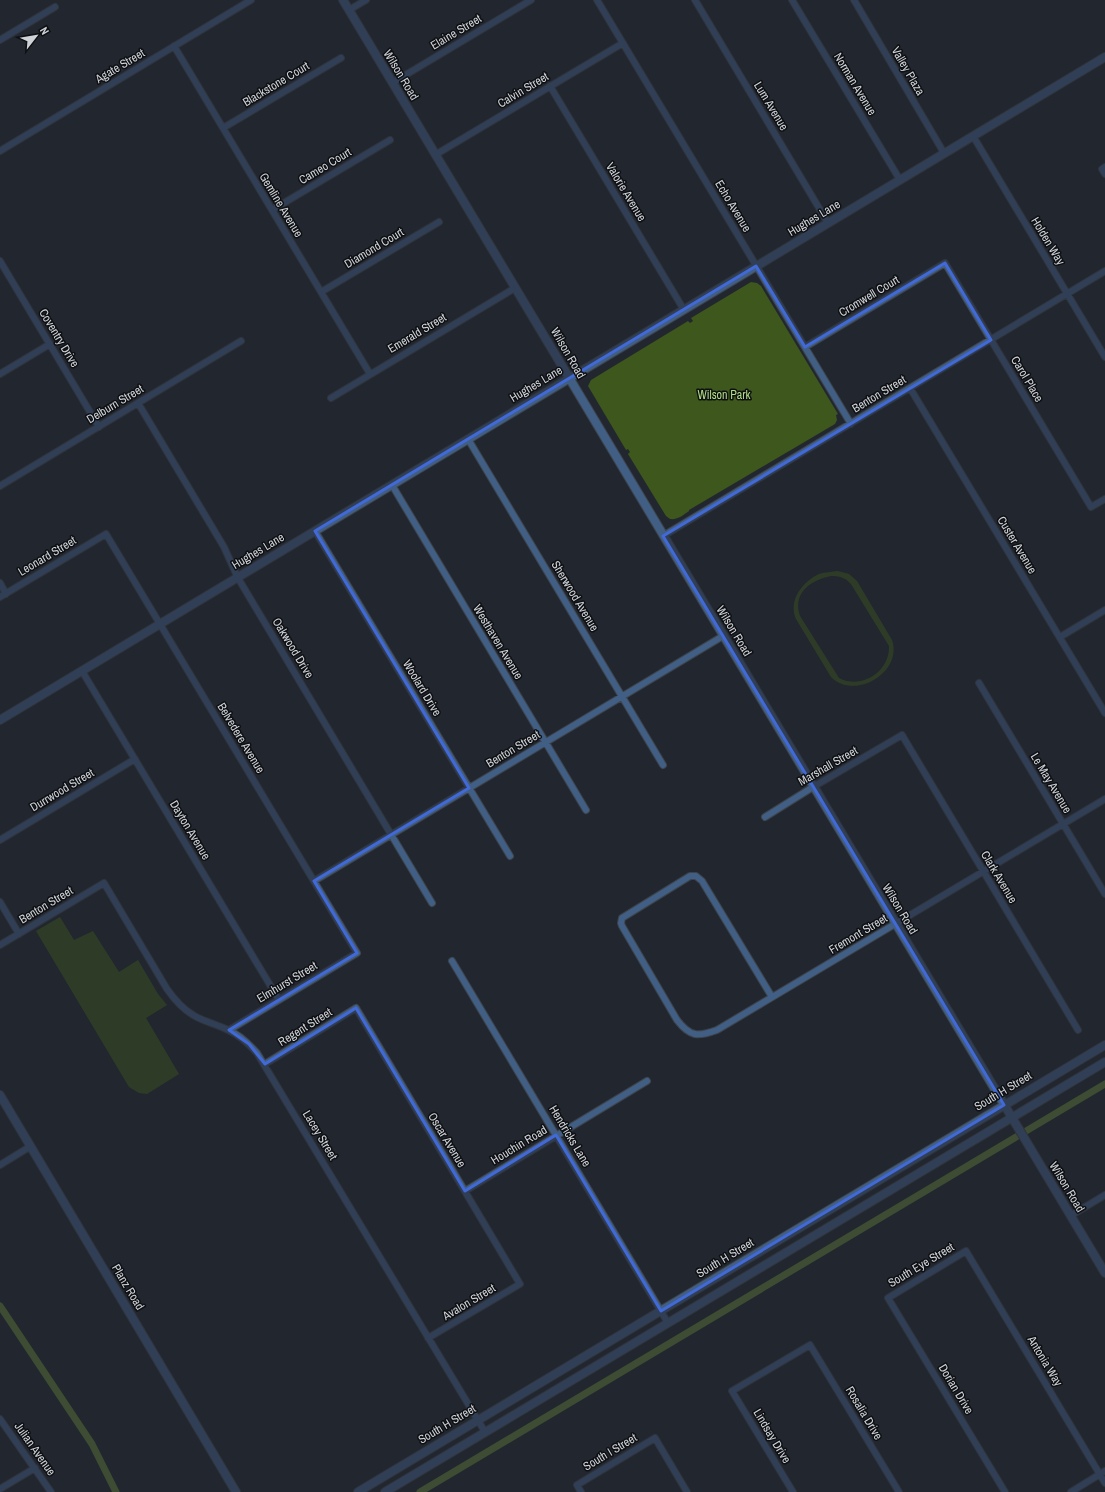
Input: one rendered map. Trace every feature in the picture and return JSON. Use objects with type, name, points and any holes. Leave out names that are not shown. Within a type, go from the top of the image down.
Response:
[{"type":"street","name":"Agate Street","points":[[0,151],[251,0]]},
{"type":"street","name":"Wilson Road","points":[[343,0],[1105,1274]]},
{"type":"street","points":[[349,10],[366,0]]},
{"type":"street","name":"Elaine Street","points":[[392,83],[531,0]]},
{"type":"street","name":"Echo Avenue","points":[[597,0],[850,424]]},
{"type":"street","name":"Lum Avenue","points":[[695,0],[828,223]]},
{"type":"street","name":"Norman Avenue","points":[[792,0],[900,180]]},
{"type":"street","name":"Valley Plaza","points":[[854,0],[944,153]]},
{"type":"street","points":[[0,40],[55,7]]},
{"type":"street","name":"Calvin Street","points":[[435,155],[622,43]]},
{"type":"street","name":"Gemline Avenue","points":[[174,46],[370,374]]},
{"type":"street","name":"Hughes Lane","points":[[0,720],[1105,57]]},
{"type":"street","name":"Blackstone Court","points":[[223,128],[341,58]]},
{"type":"street","name":"Valorie Avenue","points":[[550,86],[684,310]]},
{"type":"street","name":"Holden Way","points":[[973,136],[1105,357]]},
{"type":"street","name":"Cameo Court","points":[[272,210],[390,140]]},
{"type":"street","name":"Diamond Court","points":[[321,292],[439,222]]},
{"type":"street","name":"Coventry Drive","points":[[0,262],[99,426]]},
{"type":"street","name":"Carol Place","points":[[945,263],[1091,507],[1105,498]]},
{"type":"street","name":"Cromwell Court","points":[[805,347],[945,263]]},
{"type":"street","name":"Benton Street","points":[[664,536],[1105,271]]},
{"type":"street","name":"Emerald Street","points":[[331,398],[515,288]]},
{"type":"street","name":"Delburn Street","points":[[0,486],[241,341]]},
{"type":"street","points":[[0,374],[50,344]]},
{"type":"street","name":"Custer Avenue","points":[[910,388],[1105,713]]},
{"type":"street","name":"Oakwood Drive","points":[[138,403],[224,547],[238,578],[432,903]]},
{"type":"street","name":"Sherwood Avenue","points":[[468,439],[663,765]]},
{"type":"street","name":"Westhaven Avenue","points":[[392,485],[586,810]]},
{"type":"street","name":"Woolard Drive","points":[[315,531],[510,856]]},
{"type":"street","name":"Leonard Street","points":[[0,597],[106,534]]},
{"type":"street","name":"Belvedere Avenue","points":[[106,534],[357,954]]},
{"type":"street","points":[[0,583],[6,594]]},
{"type":"street","points":[[1060,637],[1105,610]]},
{"type":"street","name":"Benton Street","points":[[314,881],[723,636]]},
{"type":"street","name":"Dayton Avenue","points":[[82,671],[279,1000]]},
{"type":"street","name":"Le May Avenue","points":[[979,683],[1105,894]]},
{"type":"street","name":"Marshall Street","points":[[765,817],[813,787],[902,736]]},
{"type":"street","name":"Clark Avenue","points":[[902,736],[1078,1030]]},
{"type":"street","name":"Durrwood Street","points":[[0,840],[135,759]]},
{"type":"street","name":"Fremont Street","points":[[772,997],[702,881],[696,876],[690,876],[622,918],[621,923],[677,1020],[684,1029],[691,1034],[703,1035],[717,1030],[1105,799]]},
{"type":"street","name":"Benton Street","points":[[0,945],[104,884]]},
{"type":"street","name":"Lacey Street","points":[[104,884],[167,989],[174,998],[193,1015],[229,1030],[249,1044],[265,1064],[485,1432]]},
{"type":"street","points":[[0,902],[19,934]]},
{"type":"street","name":"Elmhurst Street","points":[[229,1030],[357,954]]},
{"type":"street","name":"Hendricks Lane","points":[[452,961],[668,1323]]},
{"type":"street","name":"Regent Street","points":[[265,1064],[356,1008]]},
{"type":"street","name":"Oscar Avenue","points":[[356,1008],[520,1284]]},
{"type":"street","name":"South H Street","points":[[358,1492],[1105,1045]]},
{"type":"street","points":[[385,1492],[1105,1062]]},
{"type":"street","name":"Houchin Road","points":[[465,1191],[647,1080]]},
{"type":"street","name":"Planz Road","points":[[0,1095],[236,1492]]},
{"type":"street","points":[[0,1164],[31,1146]]},
{"type":"street","points":[[1070,1216],[1105,1195]]},
{"type":"street","name":"South Eye Street","points":[[888,1298],[966,1251]]},
{"type":"street","name":"Antonia Way","points":[[966,1251],[1102,1473],[1105,1483]]},
{"type":"street","name":"Avalon Street","points":[[428,1338],[520,1284]]},
{"type":"street","name":"Dorian Drive","points":[[888,1298],[1005,1492]]},
{"type":"street","name":"Rosalia Drive","points":[[732,1391],[810,1345],[899,1492]]},
{"type":"street","name":"Lindsay Drive","points":[[732,1391],[793,1492]]},
{"type":"street","name":"Julian Avenue","points":[[0,1419],[51,1492]]},
{"type":"street","name":"South I Street","points":[[581,1492],[577,1485],[655,1438],[687,1492]]},
{"type":"street","points":[[0,1489],[35,1468]]},
{"type":"street","points":[[1071,1492],[1102,1473]]},
{"type":"highlighted area","points":[[945,263],[991,340],[663,536],[1004,1105],[661,1311],[556,1135],[465,1191],[356,1008],[265,1064],[249,1044],[229,1030],[357,953],[314,881],[469,788],[315,531],[756,266],[805,347]]},
{"type":"green space","name":"Wilson Park","points":[[751,282],[757,283],[761,286],[838,414],[836,415],[837,420],[835,424],[689,510],[680,517],[670,519],[666,516],[628,454],[630,452],[628,449],[626,450],[588,386],[591,380],[688,321],[690,323],[693,321],[691,318]]},
{"type":"green space","points":[[838,571],[849,574],[857,581],[892,640],[894,652],[890,663],[884,672],[875,680],[864,684],[852,686],[841,684],[831,677],[796,619],[794,612],[795,599],[802,587],[807,582],[819,574]],"holes":[[[831,576],[844,578],[851,584],[889,646],[885,664],[873,676],[865,680],[856,682],[839,678],[800,616],[798,608],[801,594],[810,584]]]},
{"type":"green space","points":[[60,917],[74,940],[93,931],[119,972],[138,960],[158,994],[167,1005],[146,1018],[179,1074],[147,1094],[139,1093],[129,1087],[36,931]]},
{"type":"waterway","points":[[420,1492],[1105,1084]]},
{"type":"waterway","points":[[0,1306],[92,1444],[116,1492]]}]
